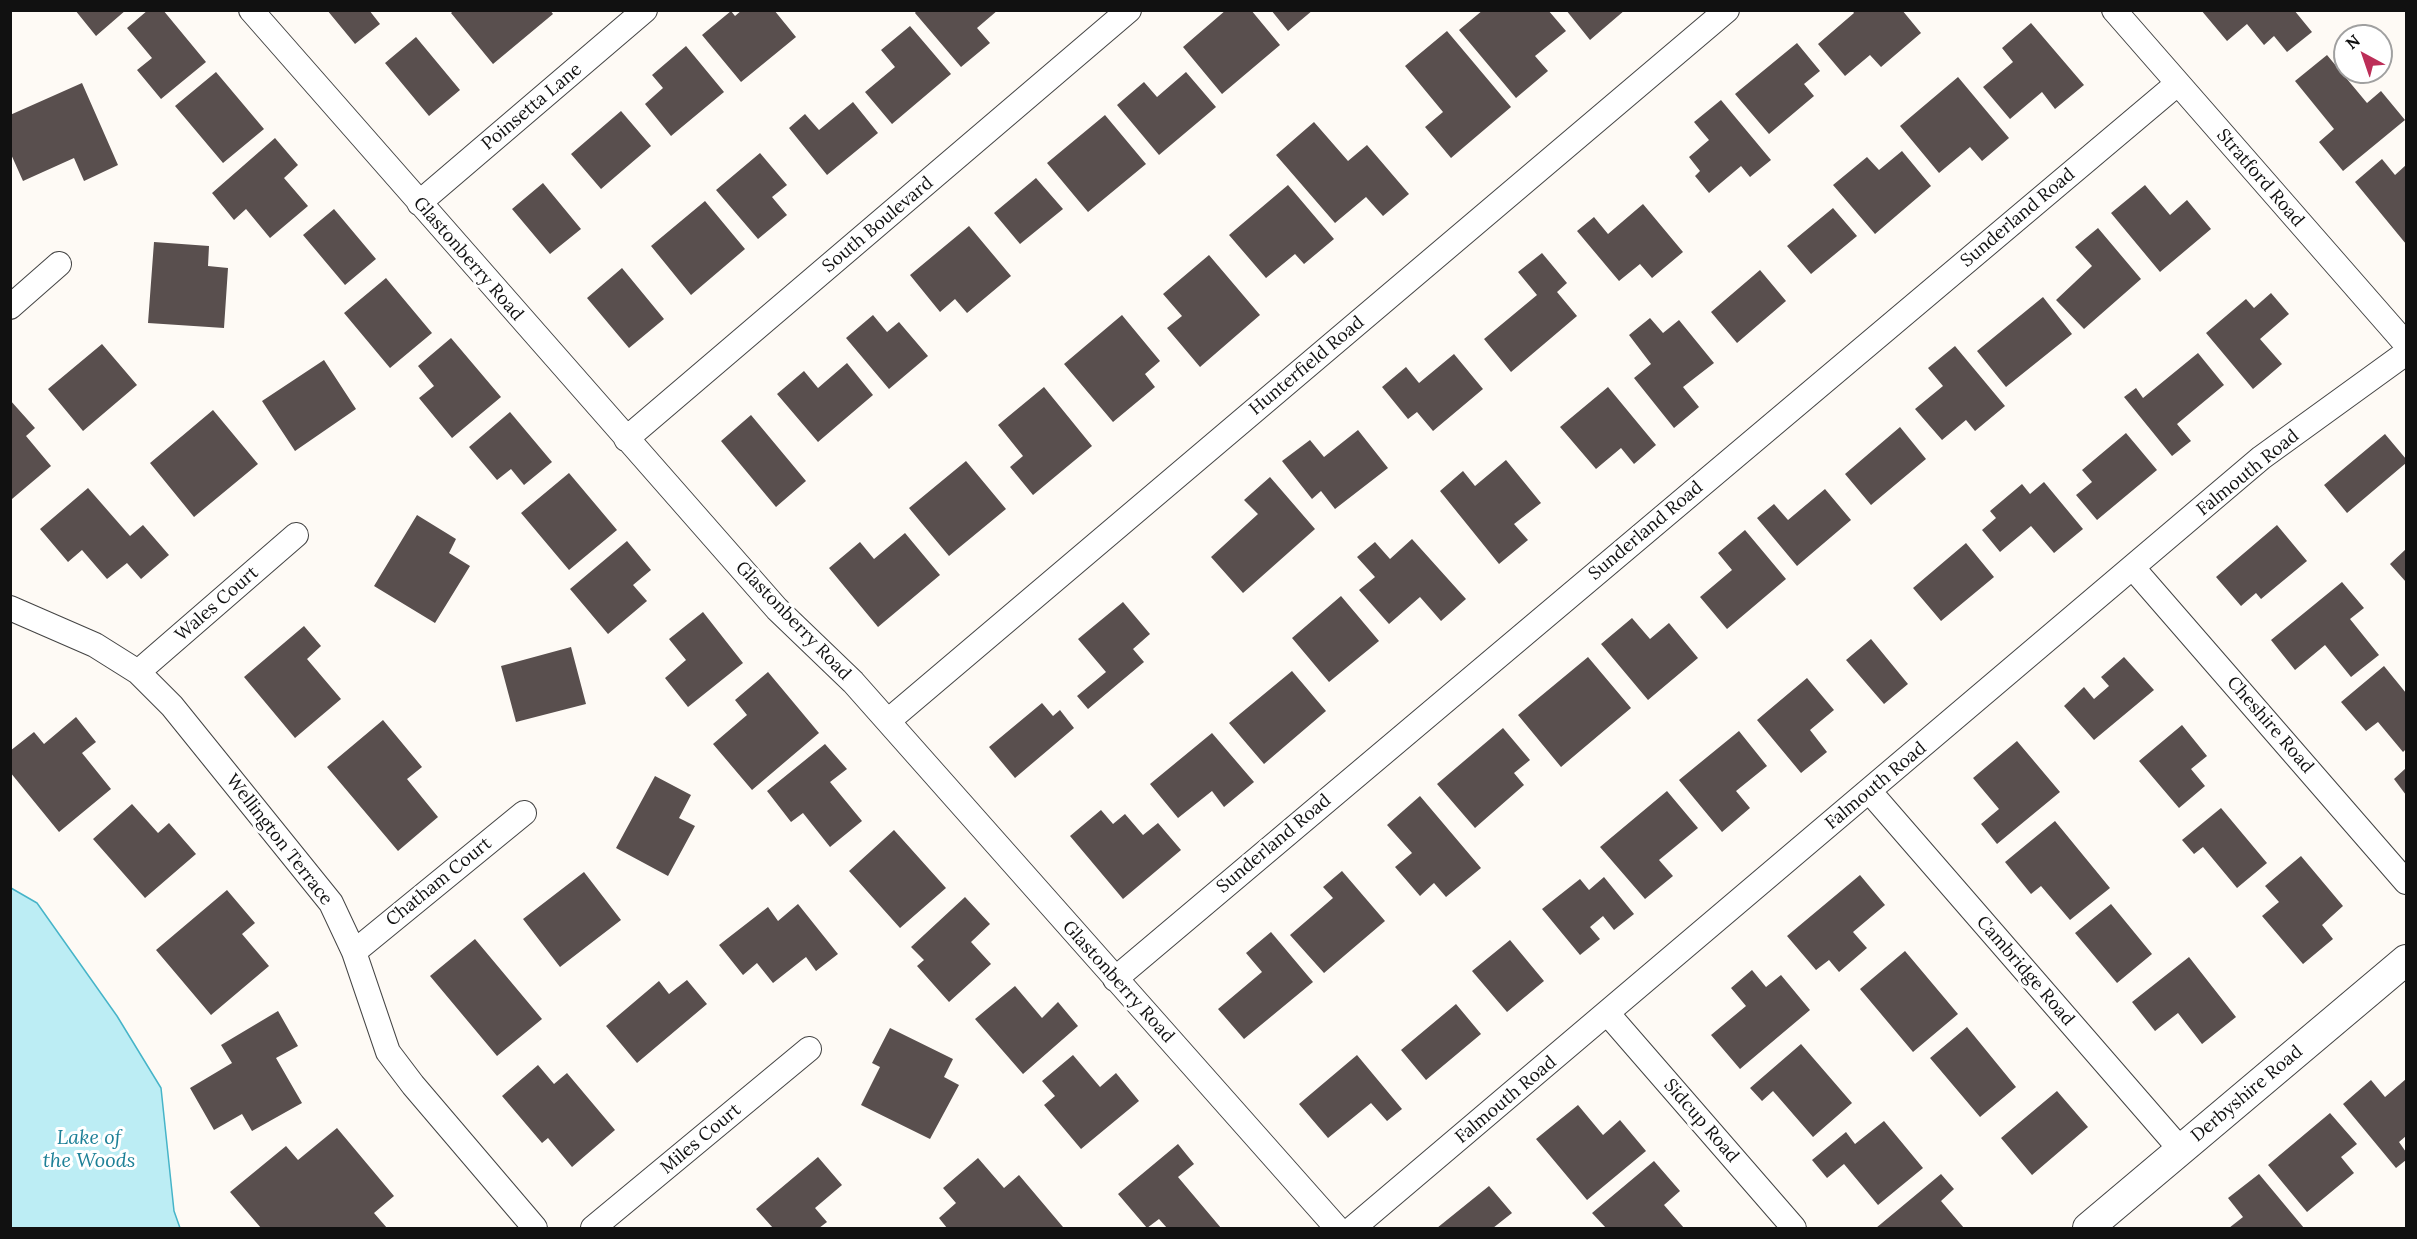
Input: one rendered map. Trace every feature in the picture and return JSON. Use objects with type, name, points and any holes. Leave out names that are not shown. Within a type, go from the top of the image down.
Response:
[{"type":"street","name":"Glastonberry Road","points":[[251,10],[777,609],[853,682],[1337,1228]]},
{"type":"street","name":"Poinsetta Lane","points":[[419,203],[645,10]]},
{"type":"street","name":"South Boulevard","points":[[626,439],[1129,10]]},
{"type":"street","name":"Hunterfield Road","points":[[888,721],[1727,10]]},
{"type":"street","name":"Stratford Road","points":[[2114,10],[2406,344]]},
{"type":"street","name":"Sunderland Road","points":[[1115,979],[2177,84]]},
{"type":"street","points":[[10,307],[59,264]]},
{"type":"street","name":"Falmouth Road","points":[[1353,1228],[1870,792],[2261,458],[2406,353]]},
{"type":"street","name":"Wales Court","points":[[138,672],[296,535]]},
{"type":"street","name":"Cheshire Road","points":[[2133,568],[2406,882]]},
{"type":"street","name":"Wellington Terrace","points":[[10,608],[95,645],[138,672],[172,706],[331,903],[354,952],[388,1052],[413,1085],[535,1228]]},
{"type":"street","name":"Cambridge Road","points":[[1870,792],[2181,1150]]},
{"type":"street","name":"Chatham Court","points":[[354,952],[524,813]]},
{"type":"street","name":"Derbyshire Road","points":[[2088,1228],[2406,960]]},
{"type":"street","name":"Sidcup Road","points":[[1608,1014],[1794,1228]]},
{"type":"street","name":"Miles Court","points":[[593,1228],[809,1049]]},
{"type":"water","name":"Lake of the Woods","points":[[11,888],[37,903],[117,1016],[161,1088],[174,1211],[180,1228],[11,1228]]},
{"type":"building","points":[[75,10],[126,10],[96,36]]},
{"type":"building","points":[[148,10],[163,10],[206,62],[161,99],[137,70],[152,58],[127,28]]},
{"type":"building","points":[[327,10],[369,10],[380,24],[355,44]]},
{"type":"building","points":[[454,10],[550,10],[553,14],[493,64],[451,13]]},
{"type":"building","points":[[742,10],[774,10],[796,37],[741,82],[702,35],[731,11],[735,16]]},
{"type":"building","points":[[917,10],[998,10],[977,28],[990,43],[961,67],[915,13]]},
{"type":"building","points":[[1226,10],[1251,10],[1280,45],[1222,94],[1183,47]]},
{"type":"building","points":[[1271,10],[1313,10],[1288,31]]},
{"type":"building","points":[[1483,10],[1548,10],[1566,31],[1535,56],[1548,71],[1516,98],[1459,30]]},
{"type":"building","points":[[1566,10],[1625,10],[1590,40]]},
{"type":"building","points":[[1852,10],[1902,10],[1921,33],[1881,67],[1870,55],[1845,76],[1818,44],[1854,13]]},
{"type":"building","points":[[2201,10],[2294,10],[2312,32],[2287,52],[2274,36],[2264,45],[2247,24],[2227,41]]},
{"type":"building","points":[[2031,23],[2084,85],[2055,109],[2042,92],[2010,119],[1983,87],[2013,62],[2002,48]]},
{"type":"building","points":[[910,26],[951,74],[892,124],[865,92],[895,67],[881,50]]},
{"type":"building","points":[[1447,31],[1511,107],[1451,158],[1425,127],[1443,112],[1405,66]]},
{"type":"building","points":[[416,37],[460,90],[429,116],[385,63]]},
{"type":"building","points":[[1797,43],[1820,71],[1804,84],[1814,96],[1769,134],[1735,94]]},
{"type":"building","points":[[686,46],[724,92],[671,136],[645,104],[663,88],[652,75]]},
{"type":"building","points":[[2327,55],[2333,62],[2333,84],[2351,84],[2367,103],[2381,91],[2405,120],[2343,171],[2319,142],[2334,129],[2295,81]]},
{"type":"building","points":[[216,72],[264,129],[223,163],[175,106]]},
{"type":"building","points":[[1186,72],[1216,107],[1159,155],[1117,105],[1144,82],[1157,97]]},
{"type":"building","points":[[1958,77],[2009,138],[1982,161],[1970,147],[1939,173],[1900,126]]},
{"type":"building","points":[[82,83],[118,165],[84,181],[74,158],[23,181],[10,152],[10,115]]},
{"type":"building","points":[[1721,100],[1771,160],[1750,177],[1741,166],[1709,193],[1695,176],[1700,171],[1689,157],[1709,140],[1694,122]]},
{"type":"building","points":[[853,102],[878,133],[827,175],[789,128],[805,114],[819,130]]},
{"type":"building","points":[[621,111],[651,146],[601,189],[571,154]]},
{"type":"building","points":[[1105,115],[1146,164],[1088,212],[1047,163]]},
{"type":"building","points":[[1314,122],[1348,161],[1367,145],[1409,194],[1383,216],[1366,197],[1335,223],[1276,155]]},
{"type":"building","points":[[275,138],[298,165],[284,178],[308,206],[270,238],[246,209],[234,220],[212,193]]},
{"type":"building","points":[[1902,151],[1931,186],[1875,234],[1833,185],[1867,157],[1879,170]]},
{"type":"building","points":[[760,153],[787,185],[772,197],[787,215],[758,239],[716,190]]},
{"type":"building","points":[[2382,159],[2395,175],[2406,165],[2406,244],[2355,182]]},
{"type":"building","points":[[1036,178],[1063,209],[1020,244],[994,213]]},
{"type":"building","points":[[543,183],[581,229],[550,254],[512,209]]},
{"type":"building","points":[[1288,185],[1334,239],[1304,264],[1295,254],[1266,278],[1229,235]]},
{"type":"building","points":[[2145,185],[2170,215],[2187,200],[2211,229],[2160,272],[2111,213]]},
{"type":"building","points":[[705,201],[745,249],[691,295],[651,246]]},
{"type":"building","points":[[1643,204],[1683,252],[1652,278],[1640,264],[1619,281],[1577,231],[1594,217],[1608,234]]},
{"type":"building","points":[[1833,208],[1857,236],[1811,274],[1787,246]]},
{"type":"building","points":[[334,209],[376,259],[345,285],[303,235]]},
{"type":"building","points":[[969,226],[1011,276],[967,313],[955,299],[940,312],[910,275]]},
{"type":"building","points":[[2098,228],[2141,279],[2084,329],[2056,300],[2092,266],[2075,247]]},
{"type":"building","points":[[154,242],[209,246],[208,266],[228,268],[224,328],[148,323]]},
{"type":"building","points":[[1542,253],[1567,283],[1557,292],[1577,316],[1511,372],[1484,339],[1537,295],[1518,272]]},
{"type":"building","points":[[1209,255],[1260,315],[1200,367],[1167,328],[1182,316],[1163,294]]},
{"type":"building","points":[[622,268],[664,319],[629,348],[587,298]]},
{"type":"building","points":[[1760,270],[1786,301],[1737,343],[1711,312]]},
{"type":"building","points":[[386,278],[432,333],[390,368],[344,313]]},
{"type":"building","points":[[2271,293],[2289,314],[2260,339],[2282,364],[2253,389],[2206,333],[2246,299],[2254,308]]},
{"type":"building","points":[[2043,297],[2072,334],[2006,387],[1977,351]]},
{"type":"building","points":[[873,315],[887,332],[899,322],[928,356],[889,389],[846,338]]},
{"type":"building","points":[[1122,315],[1160,361],[1145,374],[1155,387],[1113,422],[1064,364]]},
{"type":"building","points":[[1650,318],[1663,333],[1679,320],[1714,363],[1683,387],[1699,407],[1674,428],[1634,378],[1651,364],[1629,335]]},
{"type":"building","points":[[451,338],[501,397],[452,438],[419,398],[434,386],[418,366]]},
{"type":"building","points":[[102,344],[137,385],[83,431],[48,389]]},
{"type":"building","points":[[1955,346],[2005,406],[1975,431],[1966,420],[1942,440],[1915,409],[1943,386],[1928,368]]},
{"type":"building","points":[[2198,353],[2224,385],[2177,424],[2191,441],[2172,456],[2124,397],[2136,388],[2143,398]]},
{"type":"building","points":[[1454,354],[1483,389],[1433,431],[1417,412],[1408,419],[1382,387],[1406,367],[1419,383]]},
{"type":"building","points":[[324,360],[356,409],[295,451],[262,401]]},
{"type":"building","points":[[847,363],[873,395],[818,442],[777,394],[804,371],[818,388]]},
{"type":"building","points":[[1044,387],[1092,446],[1033,495],[1010,467],[1023,456],[998,425]]},
{"type":"building","points":[[1608,387],[1656,445],[1634,464],[1621,448],[1596,469],[1560,427]]},
{"type":"building","points":[[10,400],[35,428],[26,436],[51,466],[12,499]]},
{"type":"building","points":[[213,410],[258,464],[194,517],[150,463]]},
{"type":"building","points":[[510,412],[552,462],[524,485],[511,469],[497,480],[469,447]]},
{"type":"building","points":[[751,415],[806,481],[776,507],[721,441]]},
{"type":"building","points":[[1900,427],[1926,459],[1871,505],[1845,474]]},
{"type":"building","points":[[1358,430],[1388,468],[1335,509],[1321,491],[1312,499],[1282,461],[1310,440],[1324,457]]},
{"type":"building","points":[[2126,433],[2157,470],[2097,520],[2076,495],[2092,482],[2082,470]]},
{"type":"building","points":[[2385,434],[2406,459],[2406,463],[2347,513],[2324,485]]},
{"type":"building","points":[[1506,460],[1541,503],[1514,524],[1528,540],[1499,564],[1440,491],[1463,471],[1475,486]]},
{"type":"building","points":[[966,461],[1006,509],[949,556],[909,508]]},
{"type":"building","points":[[569,473],[617,530],[569,570],[521,513]]},
{"type":"building","points":[[1270,477],[1315,529],[1243,593],[1211,557],[1258,514],[1244,500]]},
{"type":"building","points":[[2044,482],[2083,529],[2054,553],[2031,526],[2000,552],[1982,530],[1996,518],[1990,511],[2022,484],[2030,494]]},
{"type":"building","points":[[88,488],[130,536],[143,525],[169,555],[141,579],[127,563],[107,579],[82,550],[68,562],[40,529]]},
{"type":"building","points":[[1825,489],[1851,520],[1797,566],[1757,518],[1774,504],[1788,520]]},
{"type":"building","points":[[417,515],[456,539],[449,553],[470,566],[435,623],[374,586]]},
{"type":"building","points":[[2277,525],[2307,561],[2261,599],[2256,593],[2241,606],[2216,577]]},
{"type":"building","points":[[1745,530],[1786,579],[1727,629],[1700,597],[1732,570],[1718,553]]},
{"type":"building","points":[[905,533],[940,575],[878,627],[829,568],[860,542],[874,559]]},
{"type":"building","points":[[1412,539],[1466,599],[1441,621],[1420,597],[1389,624],[1359,590],[1375,577],[1357,557],[1375,542],[1390,559]]},
{"type":"building","points":[[627,541],[651,570],[633,585],[647,601],[608,634],[570,589]]},
{"type":"building","points":[[1966,543],[1994,577],[1941,621],[1913,588]]},
{"type":"building","points":[[2406,549],[2406,582],[2390,564]]},
{"type":"building","points":[[2342,582],[2364,608],[2350,619],[2379,655],[2351,677],[2325,645],[2295,670],[2271,640]]},
{"type":"building","points":[[1341,596],[1379,641],[1329,682],[1292,638]]},
{"type":"building","points":[[1123,602],[1150,634],[1133,649],[1144,662],[1088,709],[1077,696],[1106,672],[1078,639]]},
{"type":"building","points":[[703,612],[743,663],[688,707],[665,678],[686,660],[669,639]]},
{"type":"building","points":[[1632,618],[1650,639],[1669,623],[1698,658],[1648,700],[1601,644]]},
{"type":"building","points":[[304,626],[321,646],[307,659],[341,699],[295,738],[244,677]]},
{"type":"building","points":[[1871,639],[1908,684],[1884,704],[1846,660]]},
{"type":"building","points":[[571,647],[586,704],[516,722],[501,666]]},
{"type":"building","points":[[1588,657],[1631,708],[1561,767],[1518,715]]},
{"type":"building","points":[[2124,657],[2154,690],[2094,740],[2064,706],[2084,687],[2094,699],[2109,686],[2101,677]]},
{"type":"building","points":[[2384,666],[2406,693],[2406,749],[2403,752],[2378,722],[2366,731],[2341,702]]},
{"type":"building","points":[[1292,671],[1326,711],[1264,764],[1229,723]]},
{"type":"building","points":[[768,672],[819,733],[752,790],[713,744],[747,715],[735,700]]},
{"type":"building","points":[[1807,678],[1834,710],[1810,730],[1827,752],[1801,773],[1757,720]]},
{"type":"building","points":[[1042,703],[1053,716],[1060,710],[1074,728],[1015,778],[989,747]]},
{"type":"building","points":[[76,717],[96,742],[82,753],[111,789],[59,832],[10,772],[10,751],[34,732],[44,744]]},
{"type":"building","points":[[383,720],[422,767],[407,779],[438,817],[398,851],[327,767]]},
{"type":"building","points":[[2182,725],[2207,756],[2191,769],[2205,786],[2179,808],[2139,761]]},
{"type":"building","points":[[1503,728],[1530,760],[1514,773],[1524,785],[1475,828],[1437,784]]},
{"type":"building","points":[[1739,731],[1767,766],[1736,791],[1750,808],[1722,832],[1679,780]]},
{"type":"building","points":[[1212,733],[1254,782],[1224,807],[1212,791],[1178,818],[1150,784]]},
{"type":"building","points":[[2017,741],[2060,792],[1997,844],[1981,824],[1999,809],[1973,778]]},
{"type":"building","points":[[825,744],[847,769],[830,782],[862,821],[830,847],[803,813],[791,822],[767,791]]},
{"type":"building","points":[[2406,768],[2406,795],[2394,779]]},
{"type":"building","points":[[655,776],[691,795],[679,818],[695,826],[668,876],[616,848]]},
{"type":"building","points":[[1667,791],[1698,828],[1659,860],[1673,876],[1645,899],[1600,847]]},
{"type":"building","points":[[1420,796],[1481,868],[1446,897],[1434,883],[1420,896],[1395,867],[1412,853],[1387,825]]},
{"type":"building","points":[[132,804],[158,833],[169,823],[196,854],[145,898],[93,839]]},
{"type":"building","points":[[2221,808],[2267,863],[2237,888],[2203,847],[2194,854],[2182,840]]},
{"type":"building","points":[[1101,810],[1113,824],[1125,814],[1143,835],[1158,823],[1181,850],[1123,899],[1070,836]]},
{"type":"building","points":[[2055,821],[2110,888],[2070,920],[2041,886],[2031,894],[2005,862]]},
{"type":"building","points":[[894,830],[946,888],[900,928],[849,871]]},
{"type":"building","points":[[2301,856],[2343,906],[2322,925],[2333,939],[2303,964],[2262,916],[2279,902],[2265,886]]},
{"type":"building","points":[[1342,871],[1385,921],[1324,973],[1290,935],[1333,898],[1323,887]]},
{"type":"building","points":[[584,872],[621,920],[560,967],[523,919]]},
{"type":"building","points":[[1860,875],[1885,905],[1853,932],[1867,948],[1839,972],[1829,960],[1816,970],[1787,936]]},
{"type":"building","points":[[1604,877],[1634,914],[1614,930],[1603,916],[1590,927],[1600,939],[1580,955],[1542,909],[1580,879],[1589,890]]},
{"type":"building","points":[[227,890],[255,923],[242,934],[269,966],[211,1015],[156,950]]},
{"type":"building","points":[[965,897],[990,924],[971,942],[991,964],[949,1002],[917,966],[924,960],[911,947]]},
{"type":"building","points":[[798,904],[838,954],[816,971],[806,957],[773,983],[757,963],[743,975],[719,945],[768,907],[778,921]]},
{"type":"building","points":[[2111,904],[2152,954],[2117,983],[2075,933]]},
{"type":"building","points":[[1271,932],[1313,982],[1244,1039],[1218,1009],[1262,972],[1246,953]]},
{"type":"building","points":[[475,939],[542,1019],[497,1056],[430,976]]},
{"type":"building","points":[[1510,940],[1544,981],[1507,1012],[1472,971]]},
{"type":"building","points":[[1905,951],[1958,1014],[1913,1052],[1860,989]]},
{"type":"building","points":[[2189,957],[2236,1017],[2202,1044],[2178,1013],[2155,1031],[2132,1002]]},
{"type":"building","points":[[1752,970],[1766,987],[1781,975],[1810,1010],[1740,1069],[1711,1035],[1746,1006],[1731,988]]},
{"type":"building","points":[[687,980],[707,1004],[637,1063],[606,1026],[659,981],[669,994]]},
{"type":"building","points":[[1015,986],[1042,1018],[1058,1002],[1078,1026],[1023,1074],[975,1019]]},
{"type":"building","points":[[1456,1004],[1481,1034],[1426,1080],[1401,1050]]},
{"type":"building","points":[[278,1011],[298,1046],[276,1058],[302,1103],[252,1131],[242,1114],[214,1130],[190,1088],[232,1063],[221,1045]]},
{"type":"building","points":[[1967,1027],[2016,1087],[1980,1117],[1930,1058]]},
{"type":"building","points":[[890,1028],[953,1059],[944,1077],[959,1085],[930,1139],[861,1105],[880,1067],[872,1063]]},
{"type":"building","points":[[1801,1044],[1852,1103],[1813,1137],[1773,1091],[1762,1101],[1750,1088]]},
{"type":"building","points":[[1073,1055],[1100,1087],[1116,1073],[1139,1101],[1081,1149],[1044,1105],[1055,1096],[1042,1081]]},
{"type":"building","points":[[1357,1055],[1402,1109],[1387,1121],[1371,1103],[1328,1138],[1299,1104]]},
{"type":"building","points":[[538,1065],[554,1084],[567,1073],[615,1130],[572,1167],[548,1138],[542,1143],[502,1096]]},
{"type":"building","points":[[2406,1079],[2406,1136],[2399,1142],[2406,1152],[2406,1160],[2396,1168],[2343,1104],[2371,1080],[2385,1097]]},
{"type":"building","points":[[2057,1091],[2088,1127],[2032,1175],[2001,1138]]},
{"type":"building","points":[[1578,1105],[1603,1135],[1620,1120],[1646,1151],[1587,1200],[1536,1139]]},
{"type":"building","points":[[2330,1113],[2357,1144],[2341,1157],[2354,1173],[2307,1212],[2268,1165]]},
{"type":"building","points":[[1884,1121],[1923,1168],[1878,1205],[1844,1164],[1827,1178],[1812,1160],[1846,1132],[1855,1144]]},
{"type":"building","points":[[337,1128],[394,1196],[374,1213],[387,1228],[261,1228],[230,1192],[286,1146],[298,1160]]},
{"type":"building","points":[[1178,1144],[1194,1164],[1178,1177],[1221,1228],[1167,1228],[1159,1219],[1147,1228],[1118,1194]]},
{"type":"building","points":[[818,1157],[842,1185],[815,1208],[827,1222],[819,1228],[773,1228],[756,1209]]},
{"type":"building","points":[[978,1158],[1004,1188],[1019,1175],[1063,1227],[947,1228],[939,1218],[956,1203],[943,1188]]},
{"type":"building","points":[[1654,1161],[1680,1191],[1664,1205],[1684,1228],[1606,1228],[1592,1213]]},
{"type":"building","points":[[1941,1174],[1954,1189],[1941,1201],[1964,1228],[1876,1228]]},
{"type":"building","points":[[2259,1174],[2304,1228],[2229,1228],[2243,1217],[2228,1198]]},
{"type":"building","points":[[1489,1186],[1512,1213],[1493,1228],[1437,1228]]}]
